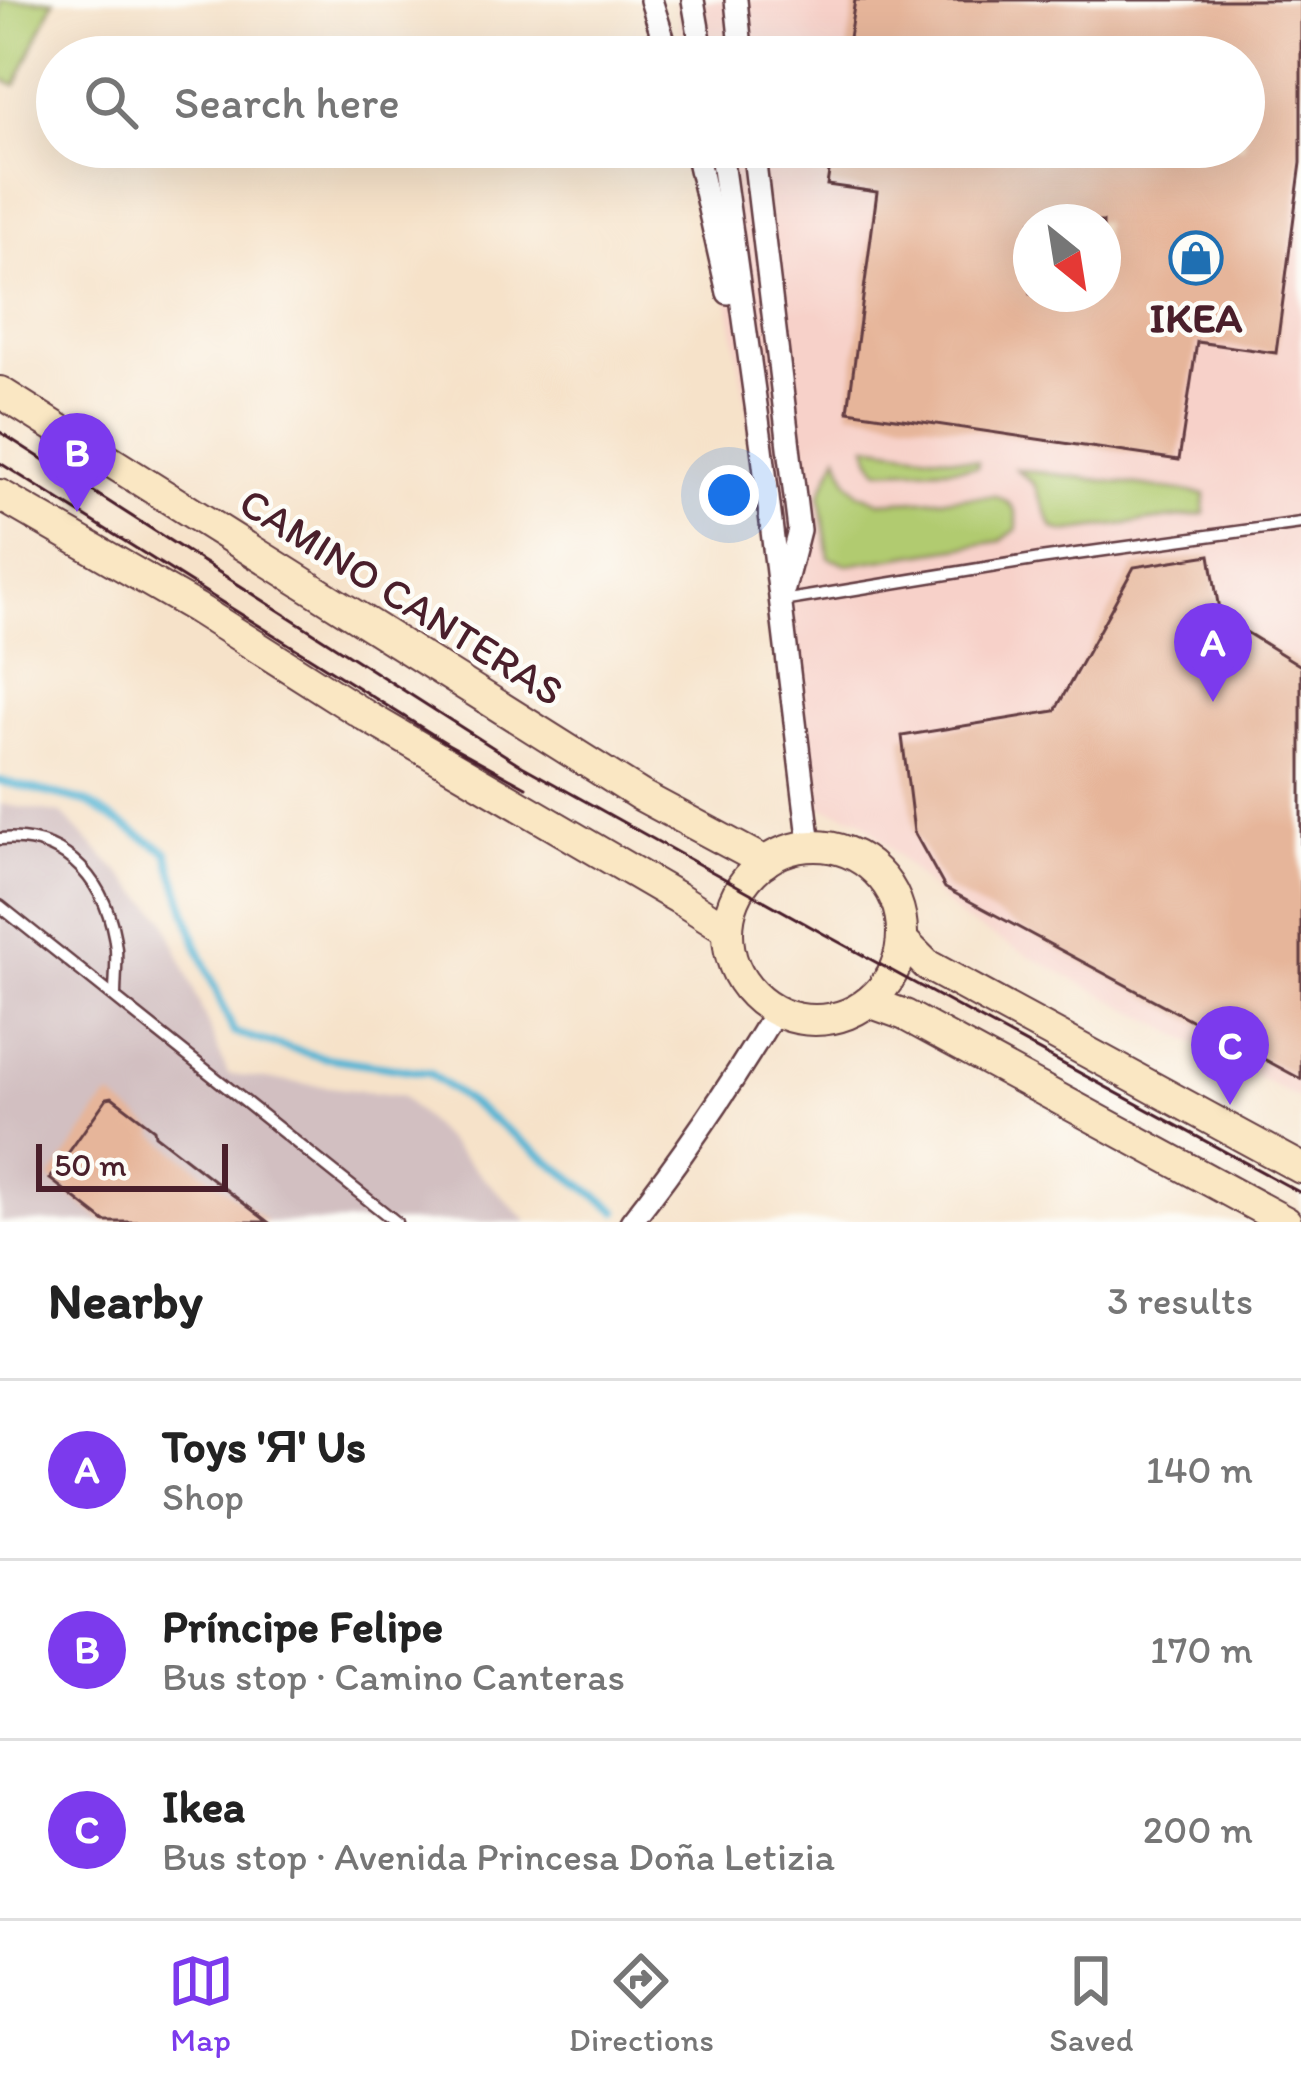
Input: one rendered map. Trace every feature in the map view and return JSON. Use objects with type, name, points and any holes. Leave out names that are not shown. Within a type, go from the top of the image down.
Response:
[{"type":"street","points":[[651,0],[663,36]]},
{"type":"street","points":[[693,0],[699,36]]},
{"type":"street","points":[[736,0],[740,36]]},
{"type":"street","points":[[700,168],[762,448]]},
{"type":"street","points":[[723,168],[810,846]]},
{"type":"street","points":[[755,168],[800,530],[781,601]]},
{"type":"street","name":"CAMINO CANTERAS","points":[[0,392],[640,795],[765,862]]},
{"type":"street","points":[[0,495],[727,929]]},
{"type":"street","points":[[810,846],[858,857],[878,872],[892,892],[902,940],[892,974],[869,1002],[840,1017],[807,1021],[775,1012],[748,991],[732,962],[727,929],[739,891],[750,875],[787,851],[810,846]]},
{"type":"street","points":[[902,940],[927,965],[1301,1168]]},
{"type":"street","points":[[869,1002],[905,1015],[1286,1222]]},
{"type":"street","points":[[631,1222],[735,1079],[775,1012]]},
{"type":"lane","points":[[781,601],[1301,523]]},
{"type":"lane","points":[[0,838],[52,846],[79,864],[103,896],[116,949],[115,997]]},
{"type":"lane","points":[[0,906],[396,1222]]},
{"type":"shaded area","points":[[676,0],[1301,0],[1301,1100],[962,920],[861,819],[815,805],[706,168],[1265,168],[1265,36],[682,36]]},
{"type":"shaded area","points":[[0,804],[62,814],[165,919],[228,1074],[402,1096],[528,1222],[0,1222]]},
{"type":"green space","points":[[0,0],[54,0],[16,85],[0,78]]},
{"type":"green space","points":[[867,445],[978,461],[977,467],[879,470]]},
{"type":"green space","points":[[838,455],[848,481],[859,493],[880,502],[995,496],[1013,508],[1017,529],[1001,541],[847,565],[829,558],[820,495]]},
{"type":"green space","points":[[1016,469],[1205,494],[1204,514],[1063,532],[1053,528],[1034,484]]},
{"type":"building","name":"IKEA","points":[[855,0],[1301,0],[1301,163],[1276,353],[1197,342],[1179,460],[848,411],[877,192],[827,185],[830,168],[1265,168],[1265,36],[849,36]]},
{"type":"building","points":[[1210,555],[1220,616],[1301,666],[1301,1079],[945,888],[914,832],[902,736],[1055,711],[1134,567]]},
{"type":"building","points":[[112,1097],[268,1222],[105,1222],[50,1179]]},
{"type":"waterway","points":[[0,781],[86,802],[167,852],[197,945],[234,1033],[321,1057],[429,1073],[617,1211]]},
{"type":"tram line","points":[[0,432],[522,766],[1301,1193]]},
{"type":"tram line","points":[[0,463],[448,744],[526,787]]},
{"type":"place","name":"IKEA","points":[[1196,258]]},
{"type":"place","name":"Príncipe Felipe","points":[[77,512]]},
{"type":"place","name":"Toys 'Я' Us","points":[[1213,702]]},
{"type":"place","name":"Ikea","points":[[1230,1105]]}]
